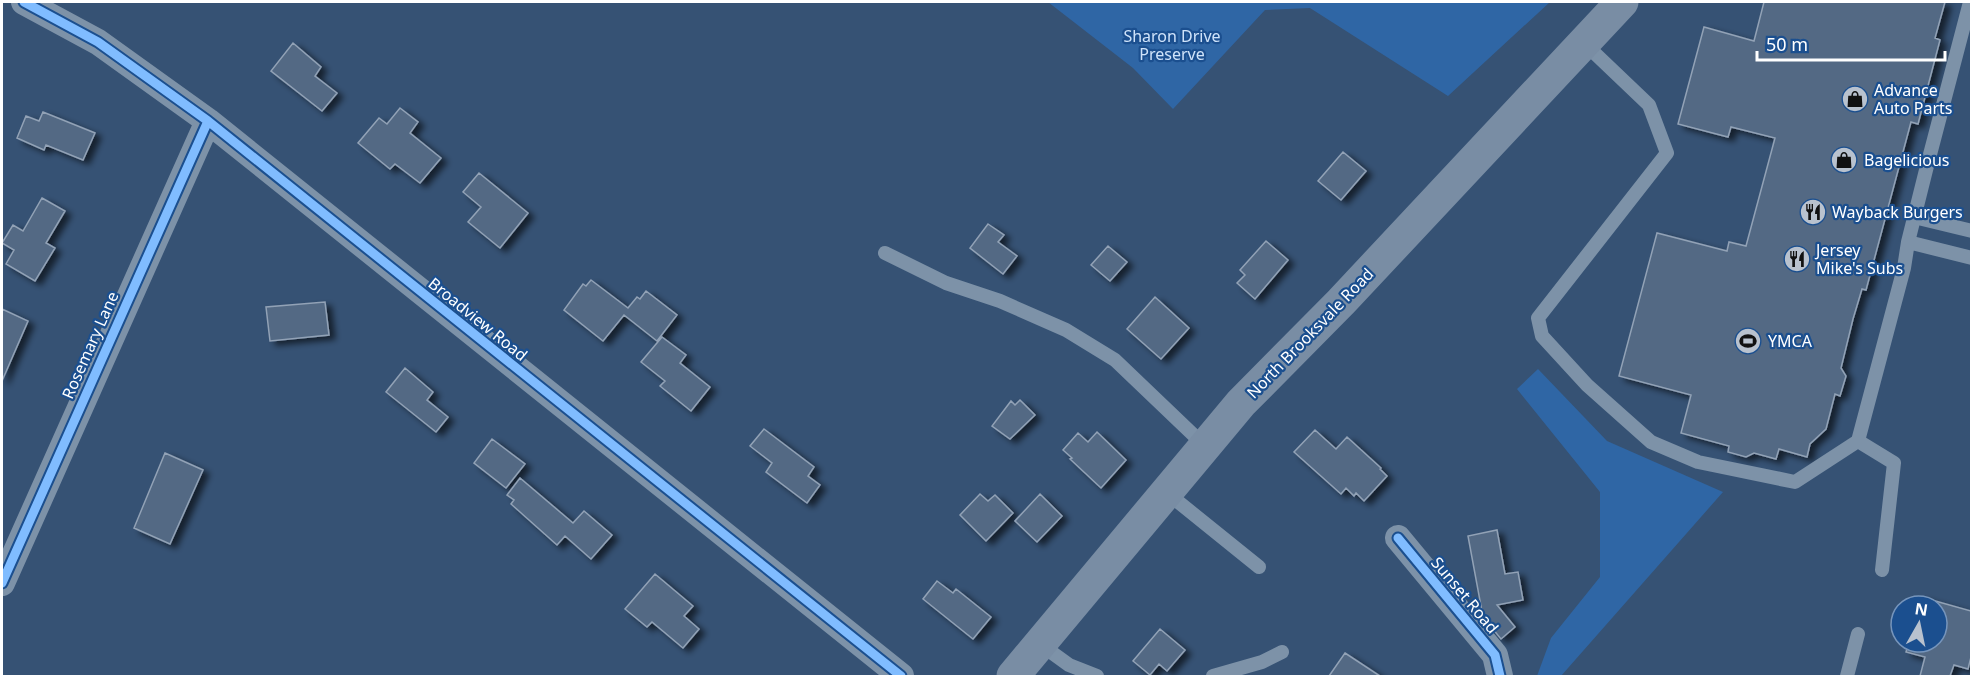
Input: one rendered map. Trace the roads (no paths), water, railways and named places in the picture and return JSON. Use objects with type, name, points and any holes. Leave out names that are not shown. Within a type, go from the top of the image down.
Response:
[{"type":"main road","name":"North Brooksvale Road","points":[[1013,676],[1240,403],[1341,302],[1622,2]]},
{"type":"street","name":"Broadview Road","points":[[24,2],[98,42],[208,121],[901,676]]},
{"type":"street","name":"Rosemary Lane","points":[[2,583],[208,121]]},
{"type":"street","name":"Sunset Road","points":[[1398,538],[1496,655],[1500,676]]},
{"type":"lane","points":[[1583,42],[1649,105],[1667,153],[1538,318],[1542,336],[1587,385],[1651,442],[1698,462],[1795,482],[1858,441],[1904,268],[1914,217],[1970,2]]},
{"type":"lane","points":[[1914,217],[1971,231]]},
{"type":"lane","points":[[1908,242],[1971,258]]},
{"type":"lane","points":[[885,253],[946,283],[1000,301],[1066,330],[1115,360],[1205,446]]},
{"type":"lane","points":[[1858,441],[1894,463],[1882,570]]},
{"type":"lane","points":[[1166,492],[1259,567]]},
{"type":"lane","points":[[1847,676],[1858,634]]},
{"type":"lane","points":[[1040,644],[1069,665],[1096,676]]},
{"type":"lane","points":[[1213,676],[1262,662],[1282,652]]},
{"type":"place","name":"Advance Auto Parts","points":[[1855,99]]},
{"type":"place","name":"Bagelicious","points":[[1844,160]]},
{"type":"place","name":"Wayback Burgers","points":[[1813,212]]},
{"type":"place","name":"Jersey Mike's Subs","points":[[1797,259]]},
{"type":"place","name":"YMCA","points":[[1748,341]]},
{"type":"park label","name":"Sharon Drive Preserve","points":[[1172,45]]}]
